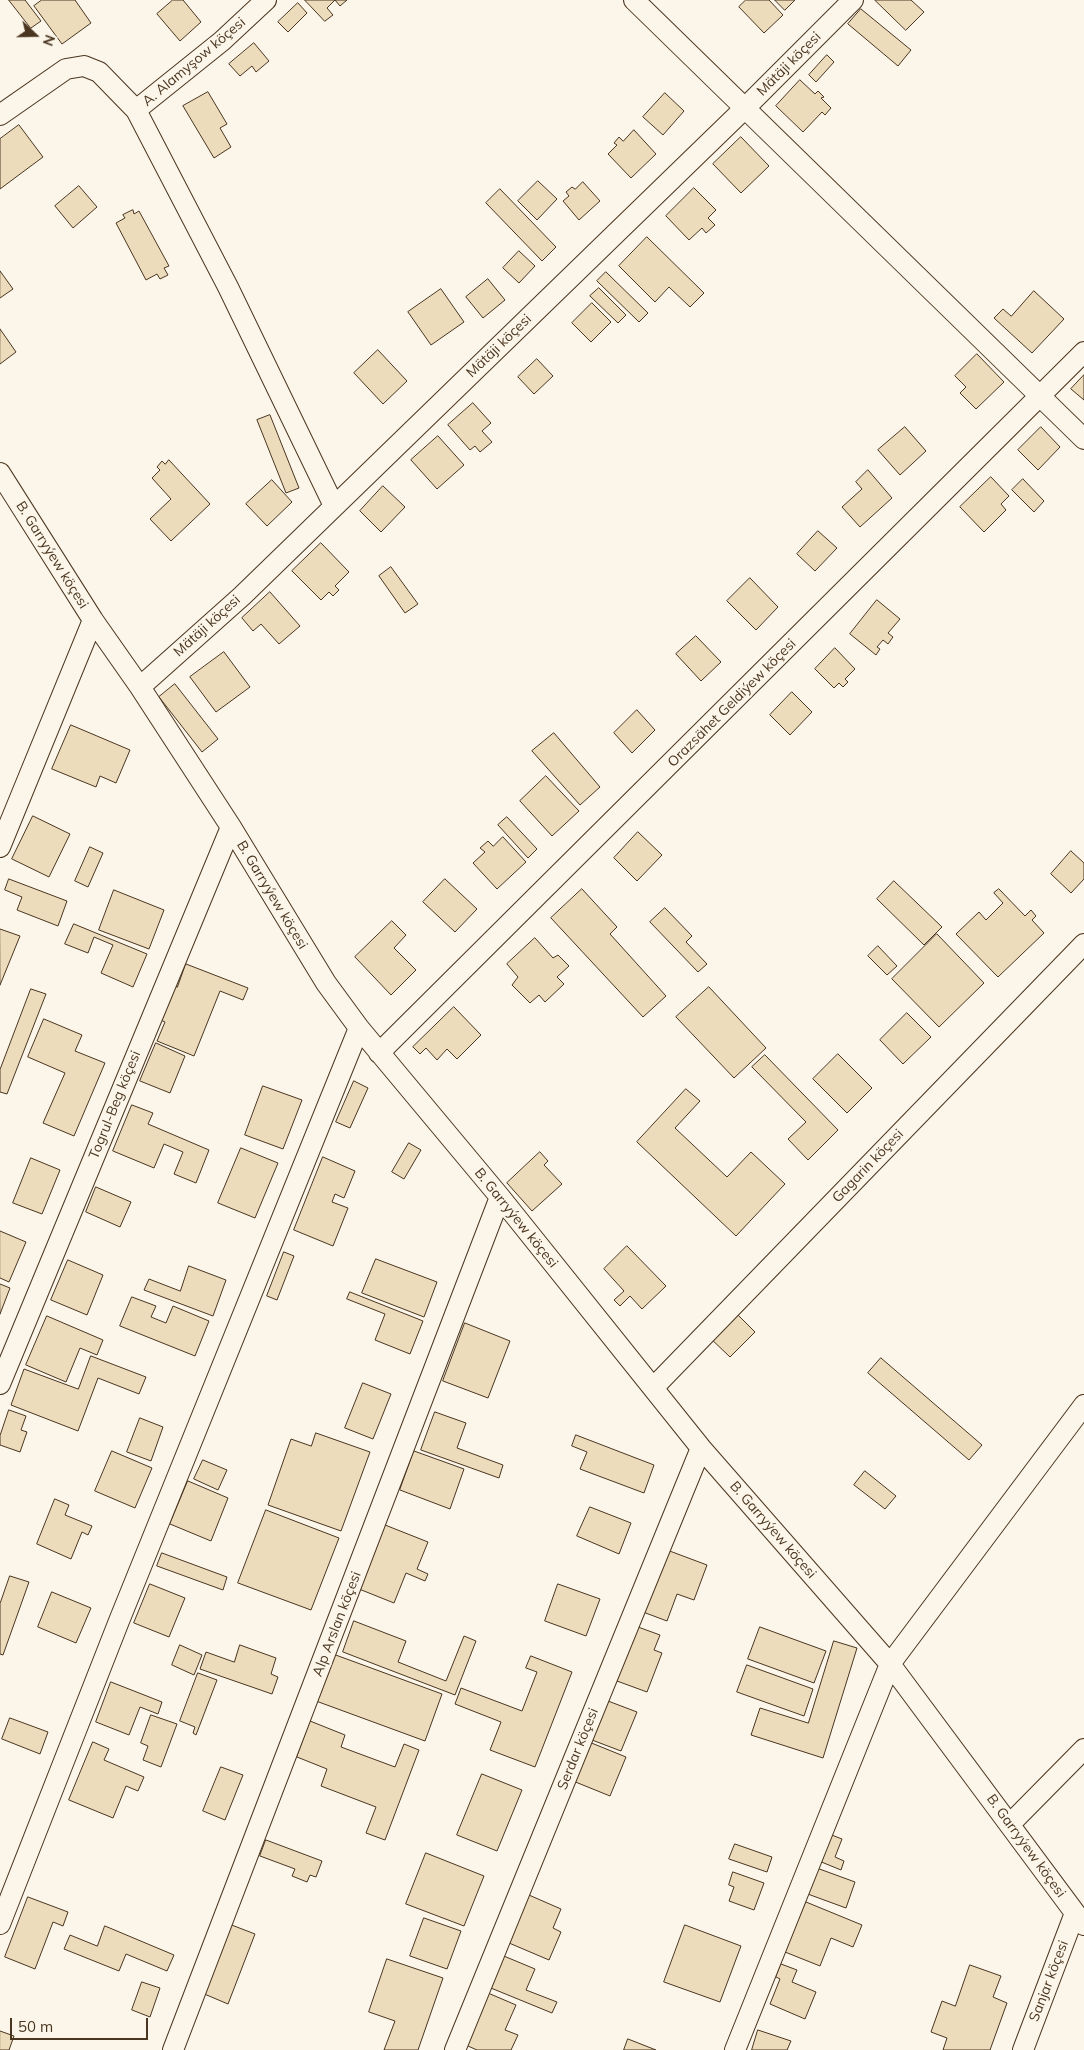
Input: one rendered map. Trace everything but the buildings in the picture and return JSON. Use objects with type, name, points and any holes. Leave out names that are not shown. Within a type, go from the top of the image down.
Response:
[{"type":"street","name":"A. Alamyşow köçesi","points":[[0,115],[66,69],[84,66],[99,72],[136,110],[222,40],[266,0]]},
{"type":"street","points":[[634,0],[1084,439]]},
{"type":"street","name":"Mätäji köçesi","points":[[140,686],[242,596],[744,109],[853,0]]},
{"type":"street","points":[[136,110],[228,287],[334,506]]},
{"type":"street","name":"Orazsähet Geldiýew köçesi","points":[[379,1054],[1041,397],[1084,352]]},
{"type":"street","name":"B. Garryýew köçesi","points":[[0,472],[93,620],[140,686],[231,826],[326,984],[379,1054],[500,1197],[701,1448],[890,1664],[1079,1919]]},
{"type":"street","points":[[0,847],[93,620]]},
{"type":"street","name":"Togrul-Beg köçesi","points":[[0,1384],[231,826]]},
{"type":"street","name":"Gagarin köçesi","points":[[653,1388],[1084,944]]},
{"type":"street","points":[[0,1924],[127,1602],[359,1028]]},
{"type":"street","name":"Alp Arslan köçesi","points":[[173,2050],[500,1197]]},
{"type":"street","points":[[736,2050],[890,1664],[1084,1405]]},
{"type":"street","name":"Serdar köçesi","points":[[455,2050],[701,1448]]},
{"type":"street","points":[[1010,1824],[1084,1749]]},
{"type":"street","name":"Sanjar köçesi","points":[[1023,2050],[1079,1919]]}]
